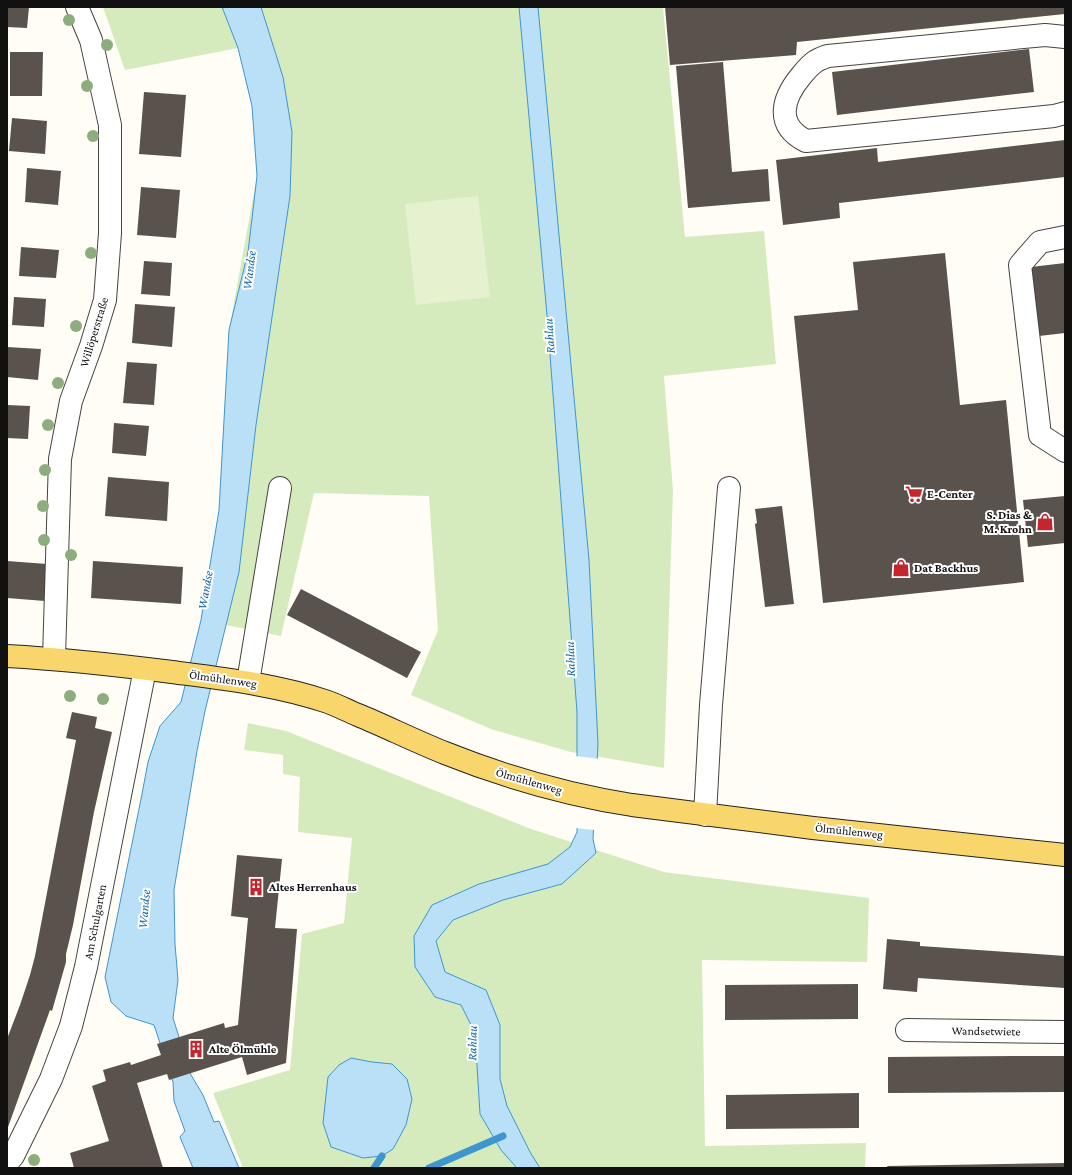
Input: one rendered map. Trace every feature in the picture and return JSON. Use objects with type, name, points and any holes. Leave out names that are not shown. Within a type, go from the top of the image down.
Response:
[{"type":"main road","name":"Ölmühlenweg","points":[[7,656],[54,658],[181,673],[248,682],[290,691],[329,702],[444,753],[497,772],[564,792],[606,801],[813,828],[1065,855]]},
{"type":"street","name":"Willöperstraße","points":[[54,658],[60,459],[70,401],[91,346],[105,300],[110,233],[110,125],[91,40],[77,7]]},
{"type":"street","points":[[1065,37],[1045,35],[828,56],[816,61],[807,68],[796,82],[788,95],[785,108],[785,120],[790,129],[797,136],[806,140],[1054,116],[1065,113]]},
{"type":"street","points":[[1065,237],[1040,242],[1020,265],[1040,435],[1065,451]]},
{"type":"street","points":[[248,682],[280,488]]},
{"type":"street","points":[[705,815],[711,705],[729,488]]},
{"type":"street","name":"Am Schulgarten","points":[[7,1163],[51,1079],[71,1026],[86,967],[145,669]]},
{"type":"street","name":"Wandsetwiete","points":[[907,1030],[1065,1032]]},
{"type":"green space","points":[[103,7],[663,7],[685,237],[764,231],[776,364],[664,376],[673,491],[664,768],[571,752],[491,729],[411,695],[438,630],[429,496],[314,493],[281,636],[201,620],[219,510],[229,330],[257,176],[252,106],[238,48],[125,70]]},
{"type":"green space","points":[[478,196],[490,297],[416,305],[405,204]]},
{"type":"green space","points":[[248,723],[286,731],[531,829],[664,872],[869,898],[867,962],[702,960],[705,1146],[866,1143],[865,1168],[243,1168],[213,1093],[290,1070],[302,934],[344,923],[352,838],[298,832],[300,777],[283,774],[283,755],[244,750]],"holes":[[[351,1058],[372,1063],[347,1152],[331,1147]]]},
{"type":"water","name":"Wandse","points":[[222,7],[261,7],[283,77],[292,132],[290,196],[256,425],[239,572],[205,711],[174,890],[175,944],[178,980],[173,1018],[191,1075],[203,1095],[214,1122],[219,1121],[239,1168],[193,1168],[180,1137],[185,1131],[174,1101],[173,1082],[154,1025],[126,1016],[111,1002],[105,977],[148,762],[160,726],[181,702],[201,620],[219,510],[229,330],[248,252],[257,176],[252,106],[238,48]]},
{"type":"water","name":"Rahlau","points":[[519,7],[538,7],[589,560],[598,744],[593,839],[596,853],[562,884],[503,900],[453,920],[436,941],[445,972],[486,990],[500,1025],[500,1079],[507,1106],[530,1152],[540,1168],[517,1168],[501,1150],[480,1114],[475,1033],[461,1005],[435,997],[415,967],[414,936],[432,905],[479,884],[548,864],[570,847],[577,832],[577,712],[547,315]]},
{"type":"water","points":[[351,1058],[392,1064],[407,1079],[412,1099],[406,1125],[393,1149],[382,1156],[363,1158],[331,1147],[323,1123],[328,1077],[339,1065]]},
{"type":"pier","points":[[575,756],[600,759],[595,830],[575,828]]},
{"type":"building","points":[[7,7],[29,7],[27,28],[7,27]]},
{"type":"building","points":[[665,7],[1065,7],[1065,14],[797,42],[796,55],[670,65]]},
{"type":"building","points":[[1029,49],[1034,92],[837,115],[832,72]]},
{"type":"building","points":[[10,52],[43,52],[42,96],[10,96]]},
{"type":"building","points":[[723,62],[732,172],[768,169],[770,201],[688,208],[676,66]]},
{"type":"building","points":[[144,92],[186,95],[181,157],[139,154]]},
{"type":"building","points":[[12,118],[47,121],[45,154],[9,151]]},
{"type":"building","points":[[1065,140],[1065,177],[839,203],[840,218],[783,225],[776,160],[877,148],[878,162]]},
{"type":"building","points":[[27,168],[61,171],[58,205],[25,202]]},
{"type":"building","points":[[141,187],[180,190],[176,238],[137,235]]},
{"type":"building","points":[[21,247],[59,250],[56,278],[19,276]]},
{"type":"building","name":"E-Center","points":[[945,253],[960,405],[1006,400],[1024,582],[823,603],[794,316],[858,310],[853,262]]},
{"type":"building","points":[[144,261],[172,263],[170,296],[141,294]]},
{"type":"building","points":[[1065,263],[1065,333],[1039,336],[1031,267]]},
{"type":"building","points":[[14,297],[46,299],[44,327],[12,325]]},
{"type":"building","points":[[135,304],[175,307],[172,347],[132,343]]},
{"type":"building","points":[[7,347],[41,349],[38,380],[7,377]]},
{"type":"building","points":[[127,362],[157,364],[154,405],[123,403]]},
{"type":"building","points":[[7,405],[30,406],[28,439],[7,438]]},
{"type":"building","points":[[114,423],[149,426],[146,456],[112,453]]},
{"type":"building","points":[[108,477],[169,482],[167,521],[105,516]]},
{"type":"building","name":"S. Dias & M. Krohn","points":[[1065,496],[1065,543],[1028,547],[1023,500]]},
{"type":"building","points":[[782,506],[794,604],[765,607],[755,524],[757,523],[755,509]]},
{"type":"building","points":[[7,561],[47,564],[45,601],[7,598]]},
{"type":"building","points":[[93,561],[183,567],[181,604],[91,598]]},
{"type":"building","points":[[301,589],[421,652],[407,678],[287,615]]},
{"type":"building","points":[[72,712],[97,717],[95,728],[112,732],[94,812],[73,925],[66,954],[66,962],[52,1011],[50,1010],[7,1130],[7,1039],[20,1005],[35,956],[76,740],[66,738]]},
{"type":"building","points":[[237,855],[282,859],[275,928],[297,929],[286,1063],[247,1075],[242,1057],[169,1080],[167,1074],[137,1083],[163,1168],[74,1168],[70,1153],[109,1141],[92,1086],[106,1081],[103,1070],[130,1062],[131,1065],[161,1055],[157,1044],[224,1023],[225,1028],[238,1025],[248,918],[231,916]]},
{"type":"building","points":[[887,939],[920,942],[920,946],[1065,956],[1065,988],[918,978],[917,992],[883,989]]},
{"type":"building","points":[[858,984],[858,1019],[725,1020],[725,985]]},
{"type":"building","points":[[1065,1056],[1065,1092],[888,1093],[888,1057]]},
{"type":"building","points":[[859,1093],[859,1128],[726,1129],[726,1095]]},
{"type":"building","points":[[1065,1163],[1065,1168],[888,1168],[887,1166]]},
{"type":"waterway","points":[[429,1168],[503,1136]]},
{"type":"waterway","points":[[374,1168],[382,1156]]},
{"type":"place","name":"E-Center","points":[[914,494]]},
{"type":"place","name":"S. Dias & M. Krohn","points":[[1045,522]]},
{"type":"place","name":"Dat Backhus","points":[[901,568]]},
{"type":"place","name":"Altes Herrenhaus","points":[[256,887]]},
{"type":"place","name":"Alte Ölmühle","points":[[196,1049]]}]
